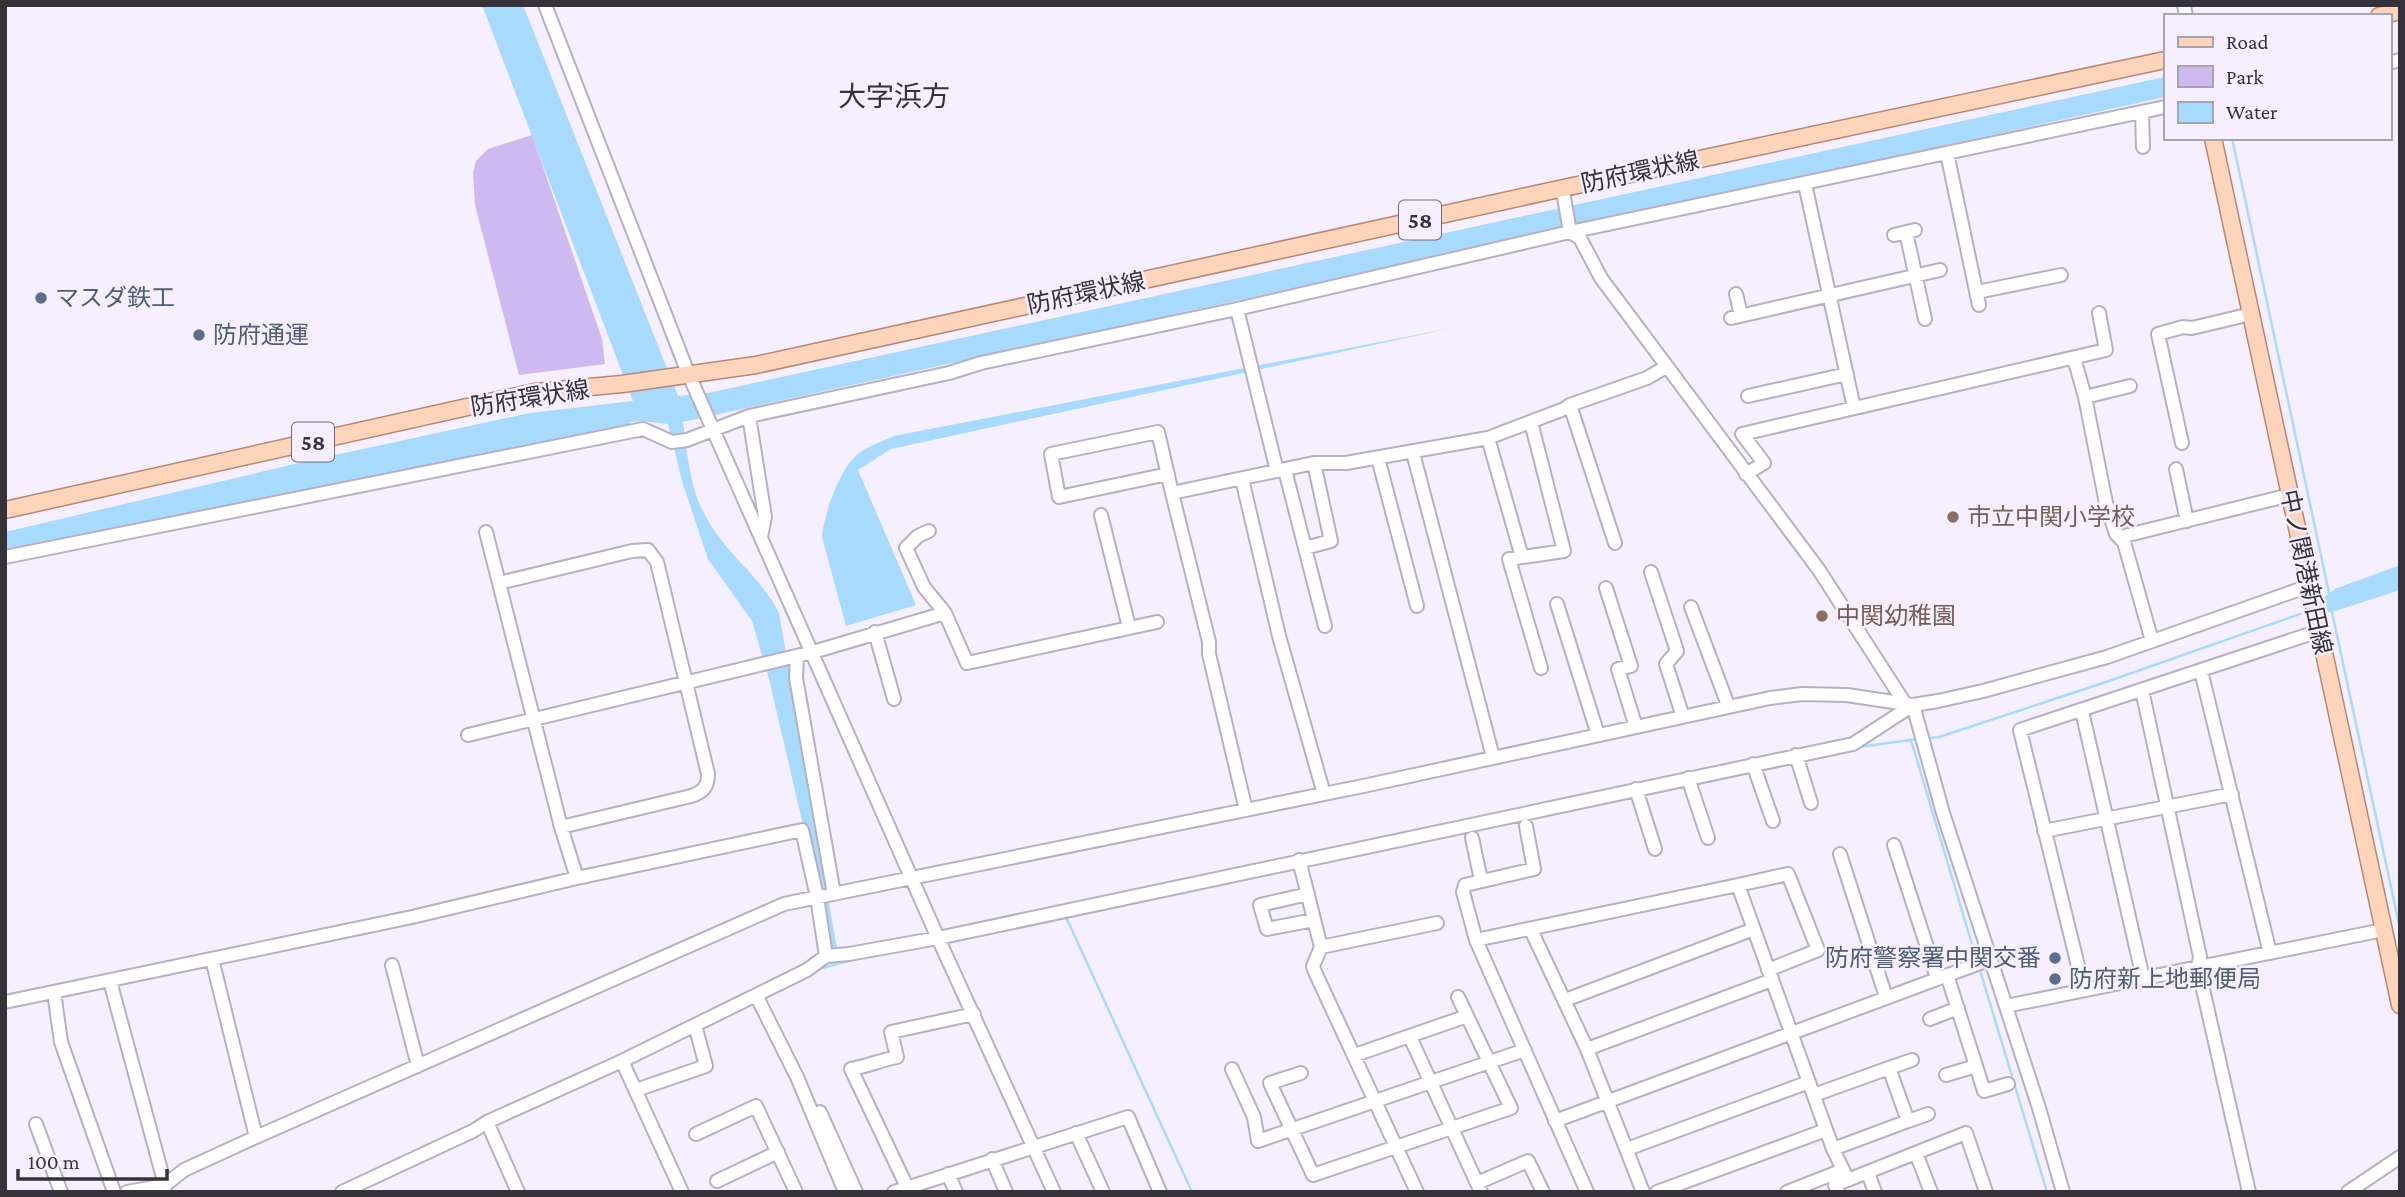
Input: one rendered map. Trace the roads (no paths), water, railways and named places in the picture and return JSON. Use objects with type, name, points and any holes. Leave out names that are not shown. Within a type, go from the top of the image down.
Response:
[{"type":"main road","name":"防府環状線","points":[[5,510],[535,392],[622,384],[757,365],[873,341],[2164,60]]},
{"type":"main road","name":"中ノ関港新田線","points":[[2213,140],[2400,1005]]},
{"type":"street","points":[[545,5],[681,375],[713,429],[938,938],[1054,1192]]},
{"type":"street","points":[[5,557],[643,429],[672,442],[687,440],[749,416],[1237,309],[1570,232],[2164,107]]},
{"type":"street","points":[[2142,112],[2143,147]]},
{"type":"street","points":[[1947,153],[1978,298],[2061,275]]},
{"type":"street","points":[[1805,184],[1854,408]]},
{"type":"street","points":[[1561,193],[1570,232],[1580,238],[1601,278],[1819,570],[1909,703],[1921,734],[1943,813],[2063,1192]]},
{"type":"street","points":[[1905,233],[1925,319]]},
{"type":"street","points":[[1735,294],[1736,316],[1940,270]]},
{"type":"street","points":[[1237,309],[1325,626]]},
{"type":"street","points":[[1746,474],[1764,463],[1742,435],[2106,350],[2099,313]]},
{"type":"street","points":[[2182,443],[2158,334],[2251,314]]},
{"type":"street","points":[[2074,358],[2085,397],[2106,503],[2116,534],[2124,542],[2152,641]]},
{"type":"street","points":[[1172,493],[1314,463],[1346,463],[1488,438],[1647,378],[1666,367]]},
{"type":"street","points":[[1748,396],[1847,374]]},
{"type":"street","points":[[2085,397],[2130,386]]},
{"type":"street","points":[[1570,405],[1615,543]]},
{"type":"street","points":[[749,416],[765,517],[761,537]]},
{"type":"street","points":[[1531,422],[1564,551],[1509,559],[1541,668]]},
{"type":"street","points":[[1168,474],[1059,497],[1051,454],[1158,432],[1209,642],[1209,654],[1246,810]]},
{"type":"street","points":[[1488,438],[1522,557]]},
{"type":"street","points":[[1413,453],[1493,757]]},
{"type":"street","points":[[1378,458],[1418,606]]},
{"type":"street","points":[[1305,548],[1331,541],[1314,463]]},
{"type":"street","points":[[2176,469],[2187,521]]},
{"type":"street","points":[[1242,479],[1279,636],[1324,794]]},
{"type":"street","points":[[2120,537],[2290,495]]},
{"type":"street","points":[[1101,515],[1129,627]]},
{"type":"street","points":[[929,531],[918,536],[906,548],[924,587],[944,613],[967,663],[1157,622]]},
{"type":"street","points":[[486,533],[576,878]]},
{"type":"street","points":[[499,583],[632,551],[648,550],[657,562],[708,774],[705,788],[691,796],[561,827]]},
{"type":"street","points":[[1651,572],[1677,651],[1666,664],[1683,717]]},
{"type":"street","points":[[1606,588],[1631,666],[1618,669],[1636,727]]},
{"type":"street","points":[[127,1192],[164,1188],[184,1170],[256,1137],[785,904],[1324,794],[1728,705],[1802,694],[1847,695],[1909,703],[1995,688],[2107,657],[2311,593]]},
{"type":"street","points":[[1557,604],[1598,735]]},
{"type":"street","points":[[1691,607],[1728,705]]},
{"type":"street","points":[[468,735],[794,657],[944,613]]},
{"type":"street","points":[[2084,990],[2020,730],[2142,691],[2318,629]]},
{"type":"street","points":[[875,632],[894,699]]},
{"type":"street","points":[[794,657],[832,894]]},
{"type":"street","points":[[2201,671],[2270,953]]},
{"type":"street","points":[[2142,691],[2200,957],[2198,967],[2249,1192]]},
{"type":"street","points":[[348,1191],[487,1122],[622,1061],[807,970],[826,956],[938,938],[1853,744],[1909,703]]},
{"type":"street","points":[[2082,711],[2143,978]]},
{"type":"street","points":[[1796,755],[1811,803]]},
{"type":"street","points":[[1753,764],[1773,821]]},
{"type":"street","points":[[1688,778],[1708,838]]},
{"type":"street","points":[[1636,789],[1656,849]]},
{"type":"street","points":[[2044,831],[2232,793]]},
{"type":"street","points":[[1527,826],[1534,869],[1465,885],[1463,892],[1476,940],[1587,1192]]},
{"type":"street","points":[[5,1002],[412,917],[576,878],[802,830],[817,897],[826,956]]},
{"type":"street","points":[[1472,838],[1481,880]]},
{"type":"street","points":[[1895,845],[1942,976],[1958,1008],[1984,1091],[2008,1084]]},
{"type":"street","points":[[1840,854],[1886,997]]},
{"type":"street","points":[[1299,860],[1321,947],[1313,966],[1315,972],[1417,1192]]},
{"type":"street","points":[[1476,940],[1788,874],[1818,950],[1770,975],[1587,1049]]},
{"type":"street","points":[[1738,885],[1833,1149],[1845,1175]]},
{"type":"street","points":[[1308,894],[1260,905],[1267,929],[1314,920]]},
{"type":"street","points":[[1321,947],[1437,923]]},
{"type":"street","points":[[1565,1000],[1754,929]]},
{"type":"street","points":[[1531,930],[1587,1049],[1643,1192]]},
{"type":"street","points":[[2006,1006],[2384,930]]},
{"type":"street","points":[[212,959],[256,1137]]},
{"type":"street","points":[[1555,1121],[1991,959]]},
{"type":"street","points":[[392,965],[418,1066]]},
{"type":"street","points":[[110,981],[164,1188]]},
{"type":"street","points":[[54,992],[61,1042],[114,1192]]},
{"type":"street","points":[[756,995],[797,1077],[845,1192]]},
{"type":"street","points":[[1301,1073],[1270,1083],[1313,1175],[1511,1108],[1458,997]]},
{"type":"street","points":[[1930,1019],[1958,1008]]},
{"type":"street","points":[[974,1014],[891,1032],[897,1057],[852,1069],[900,1190],[1128,1117],[1160,1192]]},
{"type":"street","points":[[1354,1055],[1467,1016]]},
{"type":"street","points":[[636,1090],[706,1066],[695,1024]]},
{"type":"street","points":[[1410,1037],[1479,1187],[1528,1161],[1543,1192]]},
{"type":"street","points":[[1233,1069],[1254,1117],[1258,1141],[1525,1050]]},
{"type":"street","points":[[1814,1095],[1912,1060]]},
{"type":"street","points":[[622,1061],[682,1192]]},
{"type":"street","points":[[1946,1075],[1976,1066]]},
{"type":"street","points":[[1889,1068],[1908,1121]]},
{"type":"street","points":[[805,1078],[856,1192]]},
{"type":"street","points":[[1627,1149],[1809,1082]]},
{"type":"street","points":[[696,1134],[756,1106],[796,1192]]},
{"type":"street","points":[[1833,1149],[1928,1114]]},
{"type":"street","points":[[487,1122],[518,1192]]},
{"type":"street","points":[[36,1124],[61,1192]]},
{"type":"street","points":[[1657,1192],[1826,1129]]},
{"type":"street","points":[[1076,1133],[1103,1192]]},
{"type":"street","points":[[1788,1191],[1845,1175],[1868,1173],[1966,1133],[1986,1192]]},
{"type":"street","points":[[717,1181],[778,1152]]},
{"type":"street","points":[[1916,1153],[1931,1192]]},
{"type":"street","points":[[2348,1192],[2400,1157]]},
{"type":"street","points":[[992,1159],[1006,1192]]},
{"type":"street","points":[[1868,1173],[1875,1192]]},
{"type":"street","points":[[948,1174],[956,1192]]},
{"type":"street","points":[[1838,1192],[1836,1185],[1845,1175]]},
{"type":"water","points":[[482,5],[523,5],[678,396],[708,393],[2164,77],[2164,97],[683,422],[690,471],[701,506],[714,530],[763,588],[779,613],[837,949],[828,952],[803,825],[769,679],[752,621],[708,559],[682,481],[668,424],[631,422],[627,428],[5,559],[5,532],[312,460],[530,413],[633,401]]},
{"type":"water","points":[[1452,328],[891,449],[858,470],[916,605],[846,626],[822,537],[830,504],[845,469],[859,453],[872,446],[894,436]]},
{"type":"water","points":[[2400,565],[2400,590],[2332,612],[2300,614],[2335,589]]},
{"type":"waterway","points":[[2232,140],[2329,593]]},
{"type":"waterway","points":[[2332,612],[2400,929]]},
{"type":"waterway","points":[[1928,738],[1939,737],[2103,683],[2300,614]]},
{"type":"waterway","points":[[1859,747],[1918,739]]},
{"type":"waterway","points":[[1911,740],[1977,961]]},
{"type":"waterway","points":[[1066,917],[1192,1192]]},
{"type":"waterway","points":[[818,969],[856,959]]},
{"type":"waterway","points":[[1979,967],[2047,1192]]},
{"type":"place","name":"マスダ鉄工","points":[[41,298]]},
{"type":"place","name":"防府通運","points":[[199,335]]},
{"type":"place","name":"市立中関小学校","points":[[1953,517]]},
{"type":"place","name":"中関幼稚園","points":[[1822,616]]},
{"type":"place","name":"防府警察署中関交番","points":[[2055,958]]},
{"type":"place","name":"防府新上地郵便局","points":[[2055,979]]},
{"type":"district","name":"大字浜方","points":[[894,96]]}]
